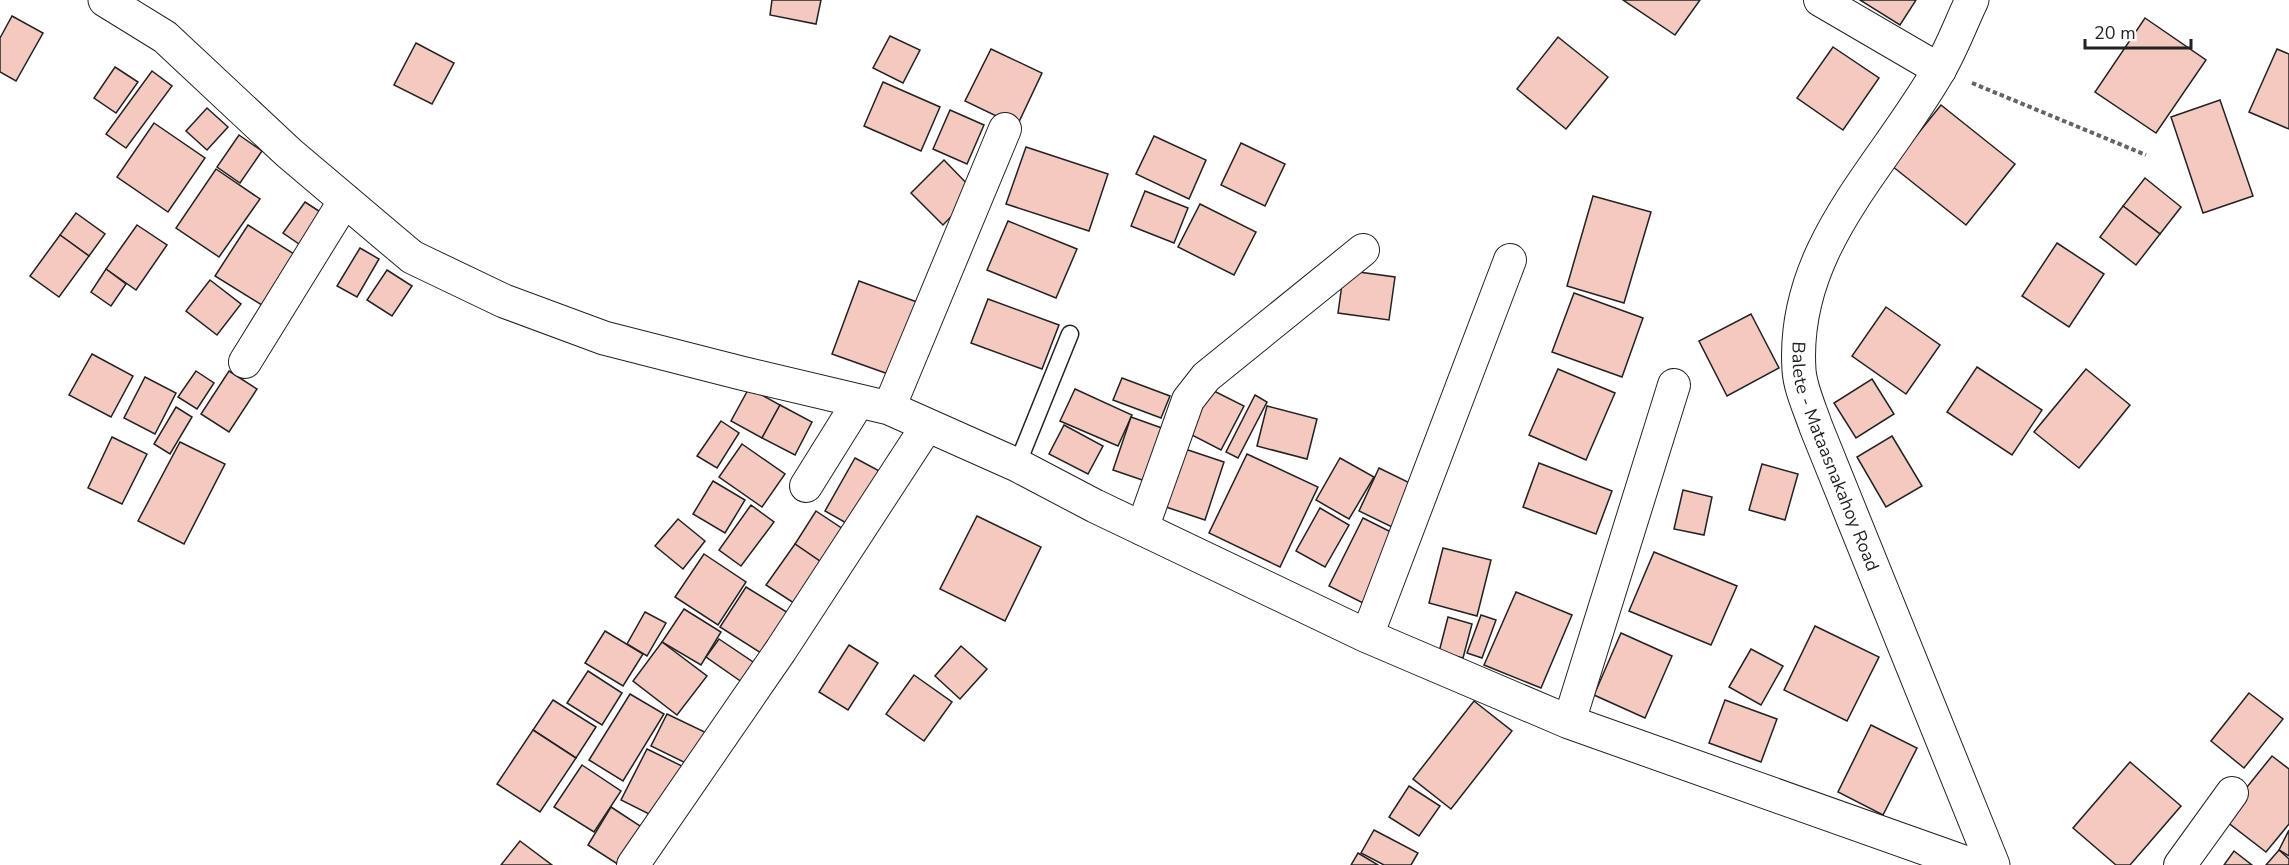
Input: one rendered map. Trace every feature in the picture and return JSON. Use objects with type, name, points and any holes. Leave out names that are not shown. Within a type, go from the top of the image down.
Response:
[{"type":"street","points":[[105,0],[165,37],[289,153],[412,257],[504,301],[604,338],[874,404],[1017,465],[1142,529],[1367,636],[1569,722],[1972,865]]},
{"type":"street","points":[[1820,0],[1940,70]]},
{"type":"street","name":"Balete - Mataasnakahoy Road","points":[[1972,0],[1940,70],[1830,236],[1809,279],[1799,326],[1799,372],[1816,427],[1993,865]]},
{"type":"street","points":[[806,486],[874,404],[1005,129]]},
{"type":"street","points":[[245,362],[345,200]]},
{"type":"street","points":[[1142,529],[1188,400],[1206,377],[1363,250]]},
{"type":"street","points":[[1367,636],[1510,260]]},
{"type":"street","points":[[1569,722],[1674,385]]},
{"type":"street","points":[[633,865],[781,650],[927,426]]},
{"type":"street","points":[[2180,865],[2232,793]]},
{"type":"lane","points":[[1017,465],[1070,334]]},
{"type":"path","points":[[1940,70],[2146,155]]},
{"type":"building","points":[[772,0],[821,0],[816,24],[770,15]]},
{"type":"building","points":[[1623,0],[1700,0],[1675,35]]},
{"type":"building","points":[[1860,0],[1916,0],[1900,25]]},
{"type":"building","points":[[12,16],[43,33],[16,81],[0,72],[0,38]]},
{"type":"building","points":[[2145,18],[2206,60],[2156,133],[2095,92]]},
{"type":"building","points":[[890,36],[920,50],[903,83],[873,68]]},
{"type":"building","points":[[1558,37],[1608,77],[1566,129],[1517,89]]},
{"type":"building","points":[[416,43],[454,63],[432,104],[394,85]]},
{"type":"building","points":[[1833,47],[1879,78],[1843,130],[1797,98]]},
{"type":"building","points":[[991,49],[1042,73],[1017,126],[965,101]]},
{"type":"building","points":[[2277,49],[2289,54],[2289,129],[2249,112]]},
{"type":"building","points":[[115,67],[138,82],[116,113],[94,98]]},
{"type":"building","points":[[152,71],[172,86],[126,148],[106,134]]},
{"type":"building","points":[[883,82],[940,107],[921,151],[864,126]]},
{"type":"building","points":[[2220,100],[2253,196],[2203,213],[2171,117]]},
{"type":"building","points":[[1941,105],[2015,164],[1966,225],[1892,166]]},
{"type":"building","points":[[207,108],[228,127],[207,150],[186,131]]},
{"type":"building","points":[[950,110],[984,125],[967,164],[933,149]]},
{"type":"building","points":[[154,123],[205,158],[168,212],[117,177]]},
{"type":"building","points":[[239,135],[262,151],[240,183],[217,167]]},
{"type":"building","points":[[1154,136],[1206,160],[1189,199],[1136,174]]},
{"type":"building","points":[[1241,143],[1285,164],[1265,206],[1221,185]]},
{"type":"building","points":[[1026,147],[1108,174],[1089,231],[1006,204]]},
{"type":"building","points":[[944,160],[975,192],[943,225],[911,193]]},
{"type":"building","points":[[216,169],[260,199],[219,257],[176,228]]},
{"type":"building","points":[[2145,178],[2181,207],[2160,234],[2123,206]]},
{"type":"building","points":[[1145,191],[1188,208],[1174,243],[1131,226]]},
{"type":"building","points":[[1593,196],[1651,212],[1624,303],[1567,286]]},
{"type":"building","points":[[305,202],[325,215],[302,246],[283,233]]},
{"type":"building","points":[[1200,204],[1256,232],[1234,275],[1178,247]]},
{"type":"building","points":[[2123,206],[2160,234],[2136,265],[2100,237]]},
{"type":"building","points":[[76,213],[105,234],[89,256],[60,235]]},
{"type":"building","points":[[1008,221],[1077,249],[1056,298],[987,270]]},
{"type":"building","points":[[137,225],[167,245],[136,290],[106,269]]},
{"type":"building","points":[[248,225],[302,259],[270,310],[215,276]]},
{"type":"building","points":[[60,235],[89,256],[59,297],[30,276]]},
{"type":"building","points":[[2057,243],[2104,274],[2069,327],[2022,296]]},
{"type":"building","points":[[360,248],[379,259],[357,297],[337,286]]},
{"type":"building","points":[[106,269],[126,284],[111,306],[91,292]]},
{"type":"building","points":[[387,270],[412,286],[392,316],[367,300]]},
{"type":"building","points":[[1344,270],[1395,277],[1389,320],[1338,313]]},
{"type":"building","points":[[210,280],[241,304],[217,335],[186,311]]},
{"type":"building","points":[[859,281],[917,302],[891,375],[832,354]]},
{"type":"building","points":[[1574,293],[1643,318],[1622,377],[1552,352]]},
{"type":"building","points":[[988,299],[1059,325],[1042,369],[971,343]]},
{"type":"building","points":[[1886,307],[1940,345],[1906,394],[1852,356]]},
{"type":"building","points":[[1751,314],[1779,368],[1727,396],[1699,341]]},
{"type":"building","points":[[92,354],[133,376],[111,417],[69,395]]},
{"type":"building","points":[[1977,367],[2042,410],[2012,455],[1947,412]]},
{"type":"building","points":[[1558,369],[1615,393],[1586,460],[1529,435]]},
{"type":"building","points":[[2086,369],[2130,405],[2079,468],[2034,432]]},
{"type":"building","points":[[196,371],[214,383],[197,409],[178,397]]},
{"type":"building","points":[[229,371],[257,389],[229,432],[201,414]]},
{"type":"building","points":[[145,377],[176,393],[155,434],[124,418]]},
{"type":"building","points":[[1122,378],[1170,396],[1161,418],[1113,400]]},
{"type":"building","points":[[1872,379],[1894,414],[1856,438],[1834,403]]},
{"type":"building","points":[[749,388],[780,405],[762,438],[731,421]]},
{"type":"building","points":[[1075,389],[1132,415],[1118,446],[1060,421]]},
{"type":"building","points":[[1210,389],[1244,406],[1221,450],[1188,433]]},
{"type":"building","points":[[1255,395],[1267,402],[1238,458],[1226,452]]},
{"type":"building","points":[[780,405],[812,422],[795,455],[762,438]]},
{"type":"building","points":[[1267,406],[1317,419],[1307,459],[1257,446]]},
{"type":"building","points":[[176,407],[192,417],[170,454],[154,444]]},
{"type":"building","points":[[1131,417],[1173,432],[1154,484],[1113,470]]},
{"type":"building","points":[[721,421],[739,433],[717,468],[697,456]]},
{"type":"building","points":[[1064,425],[1103,446],[1088,474],[1049,454]]},
{"type":"building","points":[[1892,436],[1922,486],[1886,507],[1857,457]]},
{"type":"building","points":[[112,437],[147,454],[122,504],[88,488]]},
{"type":"building","points":[[180,442],[225,464],[184,544],[138,521]]},
{"type":"building","points":[[742,444],[785,474],[762,507],[719,477]]},
{"type":"building","points":[[1176,446],[1224,462],[1205,520],[1157,504]]},
{"type":"building","points":[[1247,454],[1318,487],[1280,567],[1209,533]]},
{"type":"building","points":[[855,458],[885,474],[855,528],[825,511]]},
{"type":"building","points":[[1340,458],[1374,477],[1349,519],[1316,500]]},
{"type":"building","points":[[1539,463],[1612,491],[1596,534],[1523,507]]},
{"type":"building","points":[[1762,464],[1798,474],[1785,520],[1749,510]]},
{"type":"building","points":[[1379,468],[1414,485],[1394,528],[1359,511]]},
{"type":"building","points":[[713,481],[745,500],[725,533],[693,514]]},
{"type":"building","points":[[1683,490],[1712,497],[1704,535],[1674,529]]},
{"type":"building","points":[[751,505],[774,522],[741,566],[719,550]]},
{"type":"building","points":[[1320,508],[1349,525],[1325,567],[1296,551]]},
{"type":"building","points":[[816,511],[849,533],[827,566],[795,544]]},
{"type":"building","points":[[977,516],[1041,547],[1005,621],[940,589]]},
{"type":"building","points":[[1363,518],[1403,538],[1369,606],[1329,586]]},
{"type":"building","points":[[678,519],[705,541],[683,569],[655,546]]},
{"type":"building","points":[[795,544],[827,566],[800,607],[766,585]]},
{"type":"building","points":[[1443,548],[1491,560],[1477,616],[1429,603]]},
{"type":"building","points":[[1654,552],[1737,586],[1711,645],[1629,611]]},
{"type":"building","points":[[704,554],[746,582],[718,625],[675,597]]},
{"type":"building","points":[[746,587],[798,619],[772,660],[720,627]]},
{"type":"building","points":[[1516,592],[1572,615],[1541,688],[1484,665]]},
{"type":"building","points":[[684,609],[721,632],[701,665],[662,642]]},
{"type":"building","points":[[645,612],[666,623],[647,656],[627,644]]},
{"type":"building","points":[[1481,615],[1496,620],[1482,658],[1467,653]]},
{"type":"building","points":[[1448,617],[1472,624],[1463,658],[1439,652]]},
{"type":"building","points":[[1815,626],[1879,657],[1847,721],[1784,690]]},
{"type":"building","points":[[605,631],[643,654],[623,686],[585,663]]},
{"type":"building","points":[[1621,633],[1672,656],[1645,718],[1594,695]]},
{"type":"building","points":[[719,639],[762,668],[749,687],[706,657]]},
{"type":"building","points":[[662,642],[707,676],[677,715],[633,681]]},
{"type":"building","points":[[849,645],[878,663],[848,710],[819,692]]},
{"type":"building","points":[[961,646],[987,669],[960,699],[935,676]]},
{"type":"building","points":[[1751,649],[1783,666],[1761,705],[1729,687]]},
{"type":"building","points":[[588,671],[622,693],[602,725],[567,703]]},
{"type":"building","points":[[914,675],[952,702],[924,741],[886,714]]},
{"type":"building","points":[[2249,693],[2283,719],[2244,768],[2211,741]]},
{"type":"building","points":[[630,694],[664,714],[623,781],[589,760]]},
{"type":"building","points":[[553,700],[596,727],[576,758],[533,730]]},
{"type":"building","points":[[1725,700],[1777,719],[1761,762],[1709,743]]},
{"type":"building","points":[[1474,701],[1512,731],[1451,809],[1413,779]]},
{"type":"building","points":[[667,714],[711,735],[696,768],[651,746]]},
{"type":"building","points":[[1871,725],[1917,748],[1883,815],[1838,792]]},
{"type":"building","points":[[533,730],[576,758],[540,812],[497,784]]},
{"type":"building","points":[[647,749],[688,769],[661,820],[621,800]]},
{"type":"building","points":[[2272,756],[2289,769],[2289,824],[2266,852],[2222,818]]},
{"type":"building","points":[[2130,762],[2181,806],[2130,865],[2116,865],[2073,828]]},
{"type":"building","points":[[582,765],[621,791],[594,832],[554,807]]},
{"type":"building","points":[[1409,786],[1440,806],[1419,836],[1389,817]]},
{"type":"building","points":[[611,807],[651,833],[619,865],[588,845]]},
{"type":"building","points":[[1374,830],[1418,853],[1411,865],[1384,865],[1361,853]]},
{"type":"building","points":[[2289,830],[2289,856],[2279,850]]},
{"type":"building","points":[[520,841],[552,865],[501,865]]},
{"type":"building","points":[[2279,850],[2289,859],[2289,865],[2266,865]]},
{"type":"building","points":[[2234,851],[2252,865],[2224,865]]},
{"type":"building","points":[[1358,853],[1378,865],[1351,865]]}]
